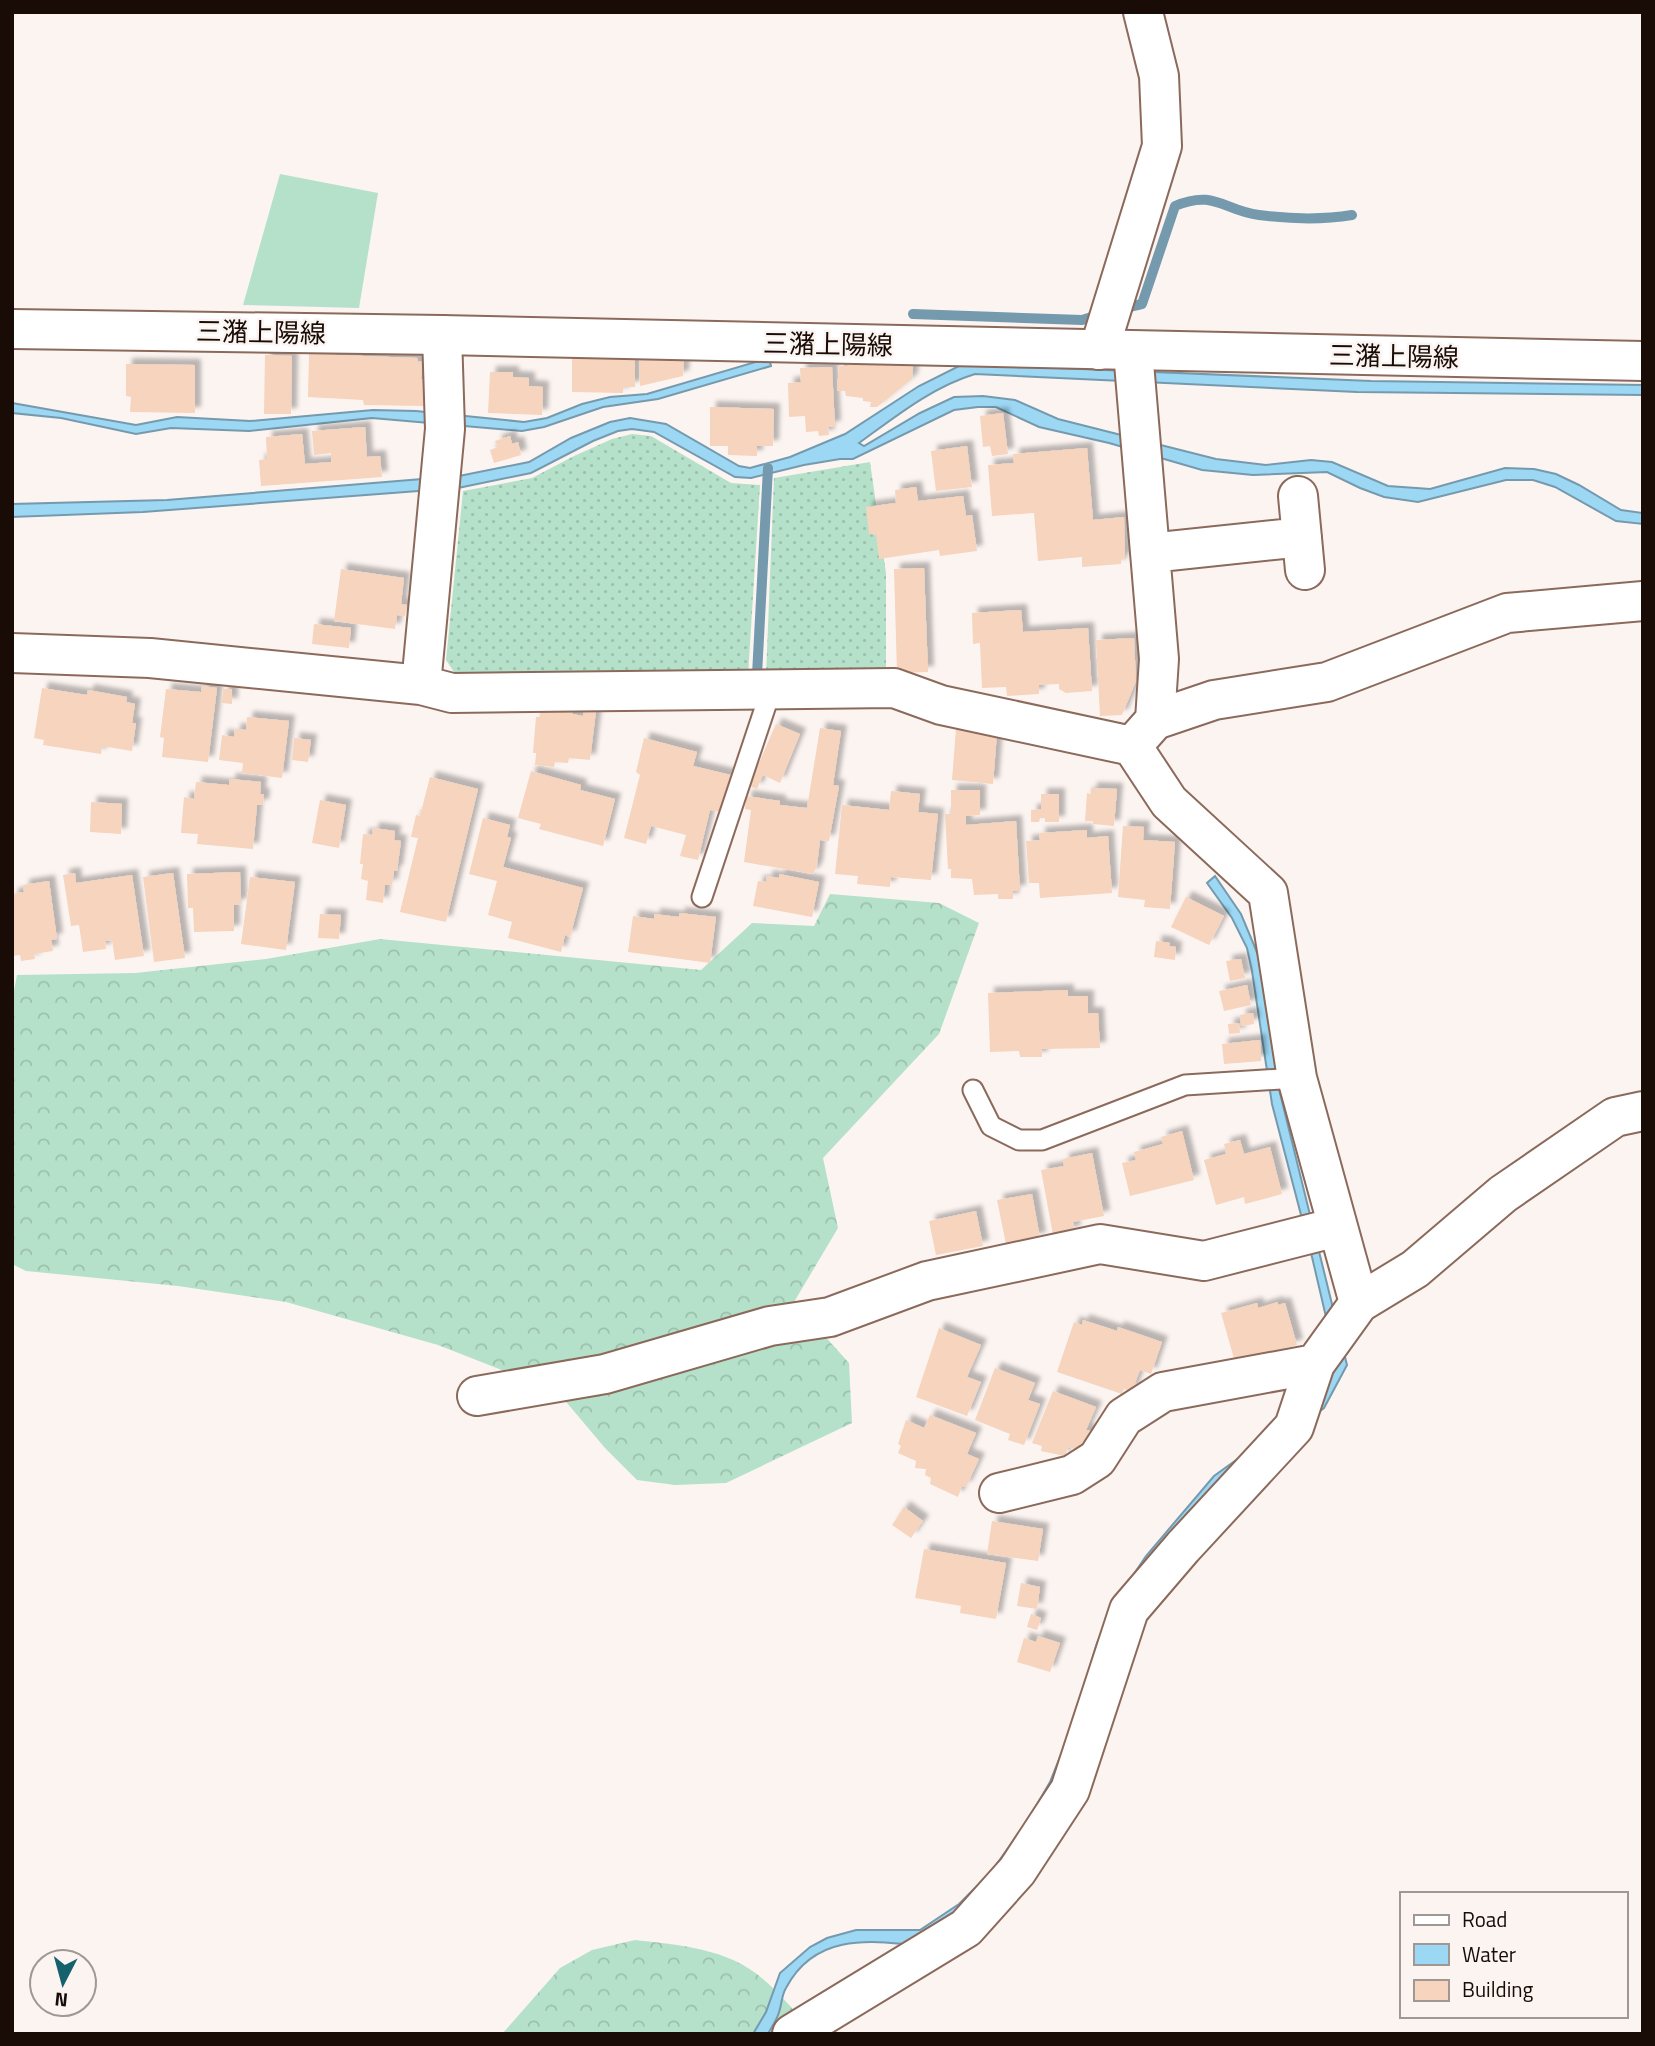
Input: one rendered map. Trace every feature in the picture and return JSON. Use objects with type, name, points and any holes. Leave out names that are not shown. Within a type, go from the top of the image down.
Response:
[{"type":"street","points":[[792,2034],[966,1927],[1017,1871],[1070,1790],[1129,1610],[1294,1427],[1336,1335],[1320,1231],[1281,1079],[1268,893],[1169,802],[1144,733],[1159,659],[1144,471],[1123,358],[1162,146],[1159,76],[1143,12]]},
{"type":"street","name":"三潴上陽線","points":[[12,328],[442,335],[1123,358],[1643,361]]},
{"type":"street","points":[[421,685],[445,429],[442,335]]},
{"type":"street","points":[[1150,553],[1303,553],[1298,496]]},
{"type":"street","points":[[12,653],[150,658],[421,685],[452,693],[894,688],[941,705],[1144,733],[1214,700],[1326,682],[1507,613],[1643,601]]},
{"type":"street","points":[[999,1493],[1072,1475],[1097,1459],[1124,1418],[1163,1392],[1336,1335],[1503,1194],[1615,1117],[1643,1111]]},
{"type":"street","points":[[477,1396],[605,1374],[770,1326],[830,1317],[927,1281],[1100,1244],[1204,1261],[1320,1231]]},
{"type":"lane","points":[[702,897],[771,690]]},
{"type":"lane","points":[[973,1090],[991,1126],[1019,1140],[1042,1140],[1185,1085],[1281,1079]]},
{"type":"green space","points":[[280,174],[378,193],[359,308],[243,305]]},
{"type":"green space","points":[[632,434],[651,436],[731,483],[760,485],[748,676],[456,675],[446,660],[463,491],[532,478],[612,439]]},
{"type":"green space","points":[[870,462],[886,573],[886,675],[766,675],[774,478]]},
{"type":"green space","points":[[830,894],[939,903],[979,923],[939,1034],[823,1158],[838,1228],[794,1302],[849,1363],[852,1423],[726,1483],[675,1485],[637,1480],[605,1448],[567,1403],[517,1376],[438,1345],[286,1302],[178,1286],[26,1271],[12,1264],[12,1001],[17,975],[135,973],[266,959],[380,939],[701,970],[752,923],[814,926]]},
{"type":"green space","points":[[635,1940],[702,1950],[734,1961],[770,1985],[816,2034],[502,2034],[560,1968],[592,1950]]},
{"type":"water","points":[[769,358],[771,366],[658,399],[603,407],[544,427],[522,431],[372,418],[249,431],[171,428],[136,434],[61,418],[12,413],[12,403],[136,425],[177,417],[250,421],[373,410],[416,411],[524,422],[547,418],[582,404],[610,397],[647,394]]},
{"type":"water","points":[[963,364],[1371,381],[1643,385],[1643,395],[1357,392],[975,374],[929,395],[859,443],[864,446],[920,413],[954,397],[983,396],[1015,400],[1058,419],[1216,459],[1266,465],[1311,460],[1332,462],[1388,486],[1430,489],[1505,468],[1534,469],[1556,474],[1621,510],[1643,513],[1643,524],[1616,521],[1555,487],[1533,480],[1506,480],[1418,502],[1384,497],[1327,472],[1253,475],[1202,470],[1109,443],[1039,427],[996,407],[954,410],[853,459],[804,465],[751,478],[735,477],[654,432],[632,429],[618,431],[593,441],[531,473],[458,488],[143,512],[12,517],[12,504],[167,500],[459,476],[529,462],[571,438],[610,422],[630,418],[666,424],[739,466],[750,468],[790,457],[845,434],[919,386]]},
{"type":"water","points":[[1215,876],[1241,914],[1259,957],[1279,1089],[1347,1365],[1324,1408],[1227,1481],[1155,1561],[1073,1750],[985,1893],[916,1945],[860,1942],[826,1950],[811,1958],[786,1988],[777,2017],[768,2034],[753,2034],[766,2012],[780,1973],[810,1947],[827,1938],[856,1930],[920,1930],[959,1904],[991,1872],[1026,1823],[1050,1782],[1070,1732],[1097,1643],[1115,1602],[1146,1556],[1214,1476],[1318,1401],[1337,1364],[1272,1104],[1247,948],[1232,918],[1207,883]]},
{"type":"building","points":[[309,354],[417,358],[418,362],[422,361],[421,379],[427,379],[426,406],[364,405],[363,400],[308,397]]},
{"type":"building","points":[[265,355],[292,356],[291,414],[264,414]]},
{"type":"building","points":[[572,357],[635,357],[635,387],[623,387],[623,393],[572,392]]},
{"type":"building","points":[[684,359],[683,376],[640,386],[639,360]]},
{"type":"building","points":[[848,359],[913,366],[912,379],[877,407],[870,407],[871,402],[863,401],[863,398],[846,396],[845,391],[837,391],[839,366],[847,366]]},
{"type":"building","points":[[126,364],[195,365],[195,413],[130,412],[131,397],[126,396]]},
{"type":"building","points":[[832,367],[835,427],[828,427],[829,435],[819,436],[818,431],[806,432],[805,416],[789,417],[788,383],[801,382],[800,368]]},
{"type":"building","points":[[490,372],[513,372],[513,377],[529,378],[529,386],[543,387],[542,415],[488,413]]},
{"type":"building","points":[[710,407],[774,409],[773,446],[757,446],[757,456],[728,455],[728,446],[710,446]]},
{"type":"building","points":[[1003,413],[1008,454],[992,456],[990,446],[983,447],[980,416]]},
{"type":"building","points":[[365,427],[367,457],[380,456],[382,477],[261,486],[259,460],[267,459],[266,437],[302,434],[305,464],[331,462],[331,453],[314,455],[312,431]]},
{"type":"building","points":[[510,436],[512,444],[518,442],[521,455],[494,463],[490,450],[498,447],[495,441]]},
{"type":"building","points":[[967,446],[972,487],[936,491],[931,451]]},
{"type":"building","points":[[1087,448],[1093,520],[1124,517],[1125,559],[1121,559],[1121,564],[1082,567],[1082,557],[1038,561],[1034,513],[992,516],[988,465],[1014,463],[1013,454]]},
{"type":"building","points":[[916,487],[918,501],[963,496],[966,516],[972,515],[977,551],[940,556],[939,550],[879,559],[876,535],[869,534],[866,507],[896,503],[895,490]]},
{"type":"building","points":[[924,568],[928,672],[897,673],[894,569]]},
{"type":"building","points":[[341,569],[404,578],[401,604],[407,605],[405,616],[397,615],[395,629],[334,621]]},
{"type":"building","points":[[1021,610],[1023,632],[1088,628],[1092,691],[1066,693],[1059,689],[1059,684],[1039,685],[1039,694],[1007,696],[1006,687],[982,688],[980,643],[973,644],[972,613]]},
{"type":"building","points":[[314,624],[351,628],[349,648],[312,644]]},
{"type":"building","points":[[1134,638],[1136,681],[1122,715],[1100,716],[1096,640]]},
{"type":"building","points":[[202,686],[217,688],[208,762],[162,757],[164,738],[160,737],[166,689],[201,692]]},
{"type":"building","points":[[42,688],[87,695],[88,690],[127,697],[126,702],[135,704],[132,723],[136,723],[132,751],[102,746],[101,754],[43,745],[44,740],[34,738]]},
{"type":"building","points":[[223,689],[232,689],[232,704],[222,703]]},
{"type":"building","points":[[541,708],[573,711],[572,714],[583,716],[584,710],[596,711],[590,760],[569,758],[568,763],[555,762],[554,767],[535,765],[536,753],[533,753],[536,717],[540,717]]},
{"type":"building","points":[[247,717],[289,721],[282,778],[242,773],[243,763],[219,760],[222,735],[234,737],[235,729],[246,730]]},
{"type":"building","points":[[776,724],[800,734],[780,783],[763,775],[757,789],[749,786]]},
{"type":"building","points":[[820,728],[841,731],[833,785],[839,786],[829,841],[820,840],[817,866],[813,874],[744,862],[751,810],[745,809],[746,796],[780,801],[780,805],[807,808]]},
{"type":"building","points":[[956,729],[997,733],[993,784],[952,780]]},
{"type":"building","points":[[294,738],[311,740],[308,762],[292,760]]},
{"type":"building","points":[[644,738],[697,752],[693,766],[731,775],[721,812],[710,810],[698,860],[680,856],[686,835],[651,826],[646,844],[624,838],[640,775],[636,772]]},
{"type":"building","points":[[531,771],[581,785],[580,790],[615,799],[603,846],[539,829],[541,824],[518,818]]},
{"type":"building","points":[[430,777],[478,789],[446,922],[400,912],[418,838],[411,837],[416,815],[420,816]]},
{"type":"building","points":[[230,779],[261,782],[263,805],[257,805],[253,849],[197,844],[198,834],[181,833],[184,797],[194,799],[196,782],[229,785]]},
{"type":"building","points":[[1091,788],[1117,789],[1114,826],[1085,821],[1087,793],[1091,794]]},
{"type":"building","points":[[951,790],[980,790],[980,815],[966,816],[966,825],[1016,821],[1020,891],[1013,891],[1013,899],[998,899],[998,894],[974,895],[972,879],[951,878],[951,869],[948,869],[945,814],[951,814]]},
{"type":"building","points":[[891,791],[920,794],[918,812],[938,814],[931,880],[891,877],[890,887],[857,884],[858,876],[835,874],[842,805],[889,810]]},
{"type":"building","points":[[1041,794],[1059,794],[1059,822],[1045,822],[1045,818],[1040,818],[1039,822],[1031,822],[1031,810],[1041,809]]},
{"type":"building","points":[[320,800],[346,805],[339,848],[312,843]]},
{"type":"building","points":[[91,802],[122,804],[121,834],[90,832]]},
{"type":"building","points":[[483,818],[510,825],[507,837],[511,838],[503,867],[583,888],[570,937],[565,935],[561,952],[508,938],[512,922],[488,915],[497,881],[469,874]]},
{"type":"building","points":[[1123,826],[1144,827],[1143,840],[1175,842],[1170,909],[1144,907],[1145,900],[1118,897]]},
{"type":"building","points":[[373,828],[395,831],[394,840],[401,841],[397,871],[394,871],[392,885],[385,885],[383,903],[366,900],[368,881],[361,879],[363,834],[372,835]]},
{"type":"building","points":[[1087,830],[1087,838],[1108,836],[1112,893],[1040,898],[1039,883],[1029,883],[1026,841],[1040,840],[1039,833]]},
{"type":"building","points":[[240,872],[241,904],[234,905],[234,931],[194,932],[193,908],[188,908],[187,874]]},
{"type":"building","points":[[75,873],[76,883],[132,875],[144,956],[115,960],[112,940],[105,941],[106,949],[83,952],[79,925],[71,926],[63,875]]},
{"type":"building","points":[[173,873],[185,958],[154,962],[143,877]]},
{"type":"building","points":[[779,874],[819,882],[812,917],[753,906],[758,881],[766,882],[767,876],[779,878]]},
{"type":"building","points":[[250,877],[295,882],[286,950],[241,944]]},
{"type":"building","points":[[49,881],[57,939],[51,940],[53,951],[34,954],[35,959],[21,961],[20,955],[12,956],[12,894],[24,892],[23,885]]},
{"type":"building","points":[[1186,897],[1224,916],[1209,945],[1171,927]]},
{"type":"building","points":[[679,913],[716,917],[710,963],[628,952],[633,916],[654,919],[654,914],[679,917]]},
{"type":"building","points":[[320,914],[341,915],[339,939],[318,938]]},
{"type":"building","points":[[1156,941],[1170,943],[1169,946],[1176,947],[1175,960],[1154,957]]},
{"type":"building","points":[[1241,959],[1245,978],[1230,981],[1226,961]]},
{"type":"building","points":[[1247,985],[1251,1005],[1224,1011],[1219,991]]},
{"type":"building","points":[[1068,990],[1068,996],[1088,996],[1088,1013],[1098,1013],[1100,1048],[1042,1049],[1042,1057],[1020,1057],[1019,1051],[990,1052],[988,993]]},
{"type":"building","points":[[1253,1013],[1254,1024],[1241,1026],[1240,1015]]},
{"type":"building","points":[[1239,1023],[1240,1033],[1229,1034],[1228,1024]]},
{"type":"building","points":[[1260,1040],[1261,1061],[1224,1064],[1222,1044]]},
{"type":"building","points":[[1182,1131],[1194,1180],[1130,1196],[1122,1163],[1136,1160],[1134,1152],[1163,1144],[1161,1137]]},
{"type":"building","points":[[1240,1140],[1244,1154],[1270,1147],[1282,1194],[1245,1204],[1244,1197],[1216,1205],[1204,1160],[1226,1154],[1224,1144]]},
{"type":"building","points":[[1092,1153],[1104,1216],[1073,1222],[1075,1231],[1053,1235],[1041,1170],[1064,1166],[1063,1159]]},
{"type":"building","points":[[1032,1194],[1040,1238],[1006,1244],[997,1200]]},
{"type":"building","points":[[976,1211],[983,1246],[936,1255],[929,1221]]},
{"type":"building","points":[[1278,1302],[1278,1305],[1285,1303],[1297,1345],[1235,1362],[1221,1313],[1257,1303],[1258,1308]]},
{"type":"building","points":[[1083,1320],[1117,1331],[1118,1327],[1162,1342],[1151,1374],[1140,1370],[1132,1391],[1124,1389],[1122,1394],[1057,1372],[1074,1322],[1082,1325]]},
{"type":"building","points":[[939,1328],[981,1345],[967,1377],[981,1382],[967,1416],[916,1397]]},
{"type":"building","points":[[995,1368],[1035,1383],[1028,1400],[1040,1404],[1024,1445],[1008,1440],[1010,1434],[975,1420]]},
{"type":"building","points":[[1053,1391],[1096,1407],[1086,1430],[1095,1432],[1083,1451],[1068,1447],[1065,1456],[1041,1451],[1042,1446],[1032,1443]]},
{"type":"building","points":[[930,1415],[976,1433],[967,1454],[979,1459],[966,1487],[962,1486],[958,1497],[930,1484],[931,1478],[925,1475],[926,1469],[915,1468],[916,1461],[898,1453],[901,1446],[898,1444],[906,1420],[924,1428]]},
{"type":"building","points":[[904,1507],[923,1521],[911,1538],[892,1525]]},
{"type":"building","points":[[992,1521],[1043,1529],[1038,1561],[987,1554]]},
{"type":"building","points":[[924,1549],[1006,1563],[996,1619],[960,1613],[961,1606],[915,1598]]},
{"type":"building","points":[[1021,1583],[1040,1587],[1037,1609],[1017,1606]]},
{"type":"building","points":[[1031,1614],[1041,1618],[1037,1630],[1027,1627]]},
{"type":"building","points":[[1038,1636],[1060,1643],[1050,1672],[1017,1662],[1024,1638],[1036,1642]]},
{"type":"waterway","points":[[1120,309],[1142,304],[1175,206],[1189,201],[1210,200],[1247,213],[1271,216],[1318,218],[1352,215]]},
{"type":"waterway","points":[[913,314],[1082,320],[1101,314]]},
{"type":"waterway","points":[[757,675],[768,468]]}]
